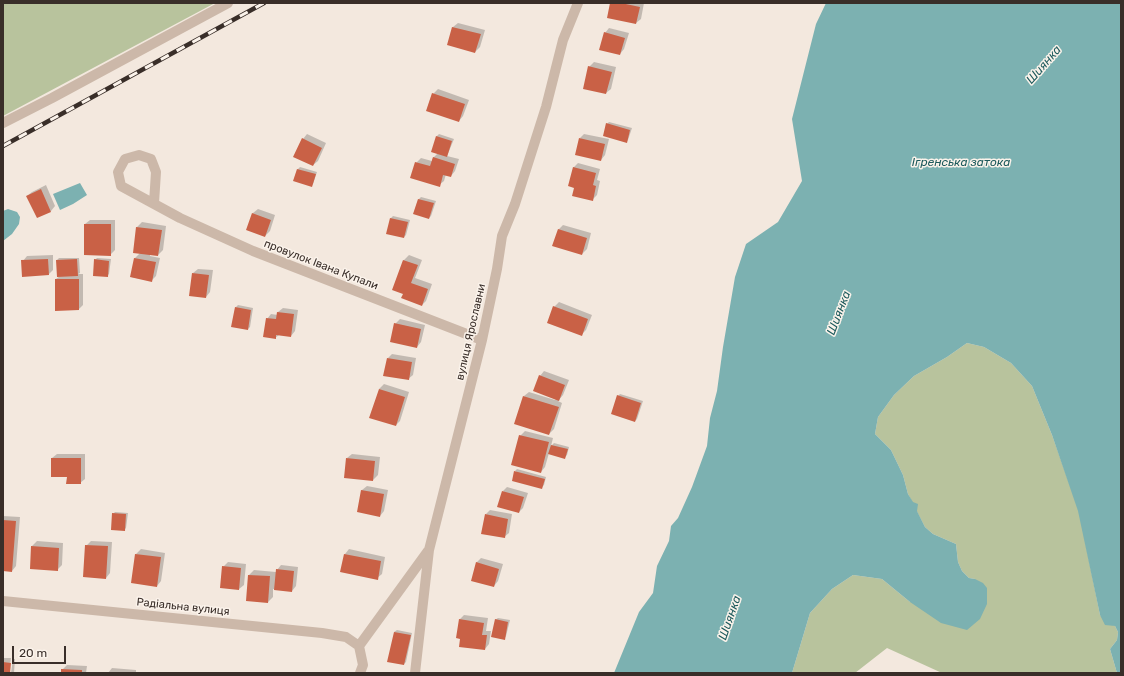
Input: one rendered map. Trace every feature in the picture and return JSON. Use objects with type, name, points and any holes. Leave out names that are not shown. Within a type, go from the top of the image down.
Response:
[{"type":"street","points":[[3,122],[59,94],[228,3]]},
{"type":"street","name":"вулиця Ярославни","points":[[415,673],[429,550],[482,340],[502,236],[515,204],[544,114],[563,40],[578,3]]},
{"type":"street","name":"провулок Івана Купали","points":[[154,203],[156,172],[151,159],[139,155],[125,159],[118,172],[121,186],[180,218],[253,251],[482,340]]},
{"type":"street","points":[[360,673],[363,665],[358,646],[429,550]]},
{"type":"street","name":"Радіальна вулиця","points":[[3,601],[346,637],[358,646]]},
{"type":"green space","points":[[3,3],[215,3],[3,116]]},
{"type":"green space","points":[[967,343],[984,347],[1011,363],[1032,386],[1052,435],[1079,511],[1100,615],[1115,626],[1118,632],[1117,640],[1110,649],[1117,673],[942,673],[887,648],[855,673],[792,673],[810,613],[832,589],[853,575],[882,579],[910,602],[975,579],[969,578],[962,571],[958,562],[956,544],[933,534],[925,527],[908,494],[903,475],[891,450],[875,434],[878,417],[894,395],[914,376],[947,357]]},
{"type":"water","name":"Ігренська затока","points":[[826,3],[1121,3],[1121,673],[1117,673],[1110,649],[1117,640],[1118,632],[1115,626],[1105,625],[1100,615],[1078,511],[1052,435],[1032,386],[1011,363],[984,347],[967,343],[947,357],[914,376],[894,395],[878,417],[875,434],[891,450],[903,475],[908,494],[913,502],[918,504],[917,511],[925,527],[933,534],[956,544],[958,562],[962,571],[969,578],[983,583],[987,588],[987,604],[980,619],[967,630],[941,623],[910,602],[882,579],[853,575],[832,589],[810,613],[792,673],[614,673],[639,612],[653,593],[657,566],[669,541],[671,526],[678,518],[692,487],[707,446],[710,418],[717,391],[735,277],[746,244],[778,222],[802,181],[792,119],[816,24]]},
{"type":"water","points":[[80,183],[87,195],[60,210],[53,194]]},
{"type":"water","points":[[8,209],[17,212],[20,217],[19,224],[12,234],[3,241],[3,211]]},
{"type":"building","points":[[610,3],[621,3],[640,7],[636,24],[607,18]]},
{"type":"building","points":[[452,27],[481,34],[475,53],[447,45]]},
{"type":"building","points":[[604,32],[625,38],[620,55],[599,50]]},
{"type":"building","points":[[588,66],[612,72],[606,94],[583,89]]},
{"type":"building","points":[[432,93],[465,104],[459,122],[426,111]]},
{"type":"building","points":[[606,123],[630,130],[627,143],[603,136]]},
{"type":"building","points":[[436,136],[452,141],[447,157],[431,152]]},
{"type":"building","points":[[302,138],[322,148],[313,166],[293,157]]},
{"type":"building","points":[[579,138],[605,144],[601,161],[575,155]]},
{"type":"building","points":[[433,157],[455,164],[451,177],[443,175],[440,187],[410,178],[415,162],[430,166]]},
{"type":"building","points":[[573,167],[596,173],[593,185],[596,186],[593,201],[572,196],[574,188],[568,186]]},
{"type":"building","points":[[297,169],[316,174],[312,187],[293,181]]},
{"type":"building","points":[[41,189],[51,212],[37,218],[26,196]]},
{"type":"building","points":[[418,199],[434,203],[429,219],[413,214]]},
{"type":"building","points":[[252,213],[271,220],[265,237],[246,230]]},
{"type":"building","points":[[390,218],[408,222],[404,238],[386,234]]},
{"type":"building","points":[[84,224],[111,224],[111,256],[84,255]]},
{"type":"building","points":[[136,227],[162,230],[158,256],[133,253]]},
{"type":"building","points":[[558,229],[587,238],[582,255],[552,246]]},
{"type":"building","points":[[134,258],[156,262],[152,282],[130,277]]},
{"type":"building","points":[[48,259],[49,275],[22,277],[21,260]]},
{"type":"building","points":[[77,259],[78,276],[57,277],[56,260]]},
{"type":"building","points":[[94,259],[109,261],[108,277],[93,276]]},
{"type":"building","points":[[403,260],[418,265],[411,283],[428,289],[422,306],[401,298],[403,294],[392,290]]},
{"type":"building","points":[[192,273],[209,275],[206,298],[189,296]]},
{"type":"building","points":[[55,279],[79,279],[79,310],[55,311]]},
{"type":"building","points":[[553,306],[588,319],[582,336],[547,323]]},
{"type":"building","points":[[235,307],[251,310],[248,330],[231,327]]},
{"type":"building","points":[[277,312],[294,314],[291,337],[276,335],[276,339],[263,337],[266,318],[276,319]]},
{"type":"building","points":[[394,323],[421,329],[417,348],[390,342]]},
{"type":"building","points":[[387,358],[412,362],[409,380],[383,376]]},
{"type":"building","points":[[539,375],[565,385],[559,401],[533,391]]},
{"type":"building","points":[[379,389],[405,397],[396,426],[369,418]]},
{"type":"building","points":[[617,395],[641,403],[635,422],[611,414]]},
{"type":"building","points":[[523,396],[559,407],[549,435],[514,424]]},
{"type":"building","points":[[519,435],[549,442],[541,473],[511,465]]},
{"type":"building","points":[[551,445],[568,449],[565,459],[548,454]]},
{"type":"building","points":[[51,458],[81,458],[81,484],[66,484],[67,477],[51,477]]},
{"type":"building","points":[[346,458],[375,461],[373,481],[344,478]]},
{"type":"building","points":[[514,471],[545,479],[542,489],[512,481]]},
{"type":"building","points":[[361,490],[384,494],[380,517],[357,512]]},
{"type":"building","points":[[502,491],[524,497],[519,513],[497,507]]},
{"type":"building","points":[[112,513],[126,514],[125,531],[111,530]]},
{"type":"building","points":[[485,514],[508,519],[505,538],[481,534]]},
{"type":"building","points":[[3,520],[16,521],[12,572],[3,571]]},
{"type":"building","points":[[85,545],[108,546],[106,579],[83,577]]},
{"type":"building","points":[[31,546],[59,548],[58,571],[30,569]]},
{"type":"building","points":[[135,554],[161,557],[157,587],[131,583]]},
{"type":"building","points":[[344,554],[381,561],[378,580],[340,572]]},
{"type":"building","points":[[476,562],[499,569],[494,587],[471,581]]},
{"type":"building","points":[[222,566],[241,568],[239,590],[220,588]]},
{"type":"building","points":[[276,569],[294,571],[292,592],[274,590]]},
{"type":"building","points":[[248,575],[270,576],[268,603],[246,601]]},
{"type":"building","points":[[459,619],[484,623],[482,635],[487,635],[485,650],[459,647],[460,639],[456,638]]},
{"type":"building","points":[[495,619],[508,622],[505,640],[491,637]]},
{"type":"building","points":[[394,632],[411,635],[404,665],[387,662]]},
{"type":"building","points":[[3,662],[11,663],[10,673],[3,673]]},
{"type":"building","points":[[61,669],[82,670],[82,673],[61,673]]},
{"type":"railway","points":[[3,146],[264,3]]},
{"type":"water label","name":"Шиянка","points":[[1044,65]]},
{"type":"water label","name":"Шиянка","points":[[839,313]]},
{"type":"water label","name":"Шиянка","points":[[730,618]]}]
